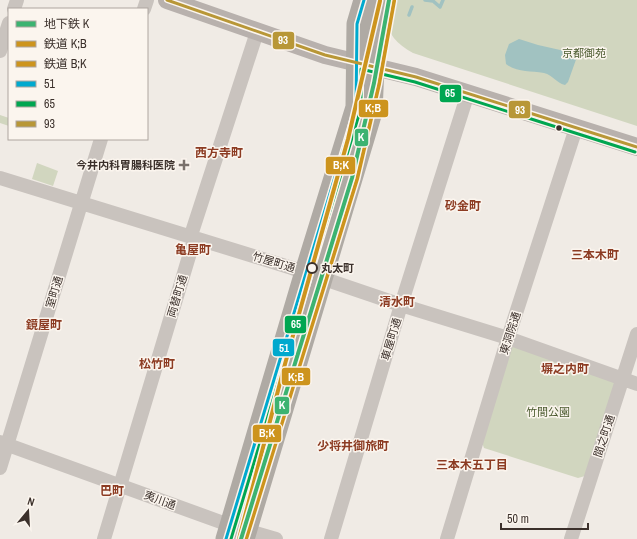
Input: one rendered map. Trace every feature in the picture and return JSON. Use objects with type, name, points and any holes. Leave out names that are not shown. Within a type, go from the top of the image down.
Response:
[{"type":"highway","points":[[364,0],[358,24],[365,65]]},
{"type":"highway","points":[[236,533],[313,275],[356,107],[372,28],[380,0]]},
{"type":"main road","points":[[167,0],[325,55],[468,93],[637,147]]},
{"type":"street","points":[[0,51],[8,26]]},
{"type":"street","name":"両替町通","points":[[104,539],[193,243],[192,232],[257,32]]},
{"type":"street","name":"車屋町通","points":[[331,539],[468,93]]},
{"type":"street","name":"東洞院通","points":[[447,539],[508,338],[576,128]]},
{"type":"street","name":"室町通","points":[[0,468],[4,443],[101,140]]},
{"type":"street","name":"竹屋町通","points":[[0,178],[193,237],[313,275],[402,306],[508,338],[637,384]]},
{"type":"street","name":"間之町通","points":[[571,539],[637,334]]},
{"type":"street","name":"夷川通","points":[[4,443],[121,485],[236,533],[276,539]]},
{"type":"green space","name":"京都御苑","points":[[391,0],[637,0],[637,126],[413,53],[399,43],[390,32],[387,18]]},
{"type":"green space","points":[[0,115],[8,118],[8,126],[0,123]]},
{"type":"green space","points":[[37,163],[58,171],[53,186],[32,179]]},
{"type":"green space","name":"竹間公園","points":[[514,344],[612,377],[617,385],[585,476],[578,478],[484,448],[481,440],[509,348]]},
{"type":"water","points":[[519,39],[578,54],[568,82],[565,85],[559,83],[550,75],[515,69],[506,64],[505,55],[509,44]]},
{"type":"waterway","points":[[425,0],[433,1],[440,7],[443,0]]},
{"type":"waterway","points":[[409,15],[412,7]]},
{"type":"metro line","name":"K","points":[[241,539],[352,178],[374,83],[389,0]]},
{"type":"rail line","name":"B;K","points":[[239,539],[285,364],[348,139],[380,1]]},
{"type":"rail line","name":"K;B","points":[[246,539],[357,179],[379,84],[394,1]]},
{"type":"transit line","name":"93","points":[[167,0],[325,55],[416,77],[637,147]]},
{"type":"transit line","name":"51","points":[[226,539],[356,107],[357,24],[364,0]]},
{"type":"transit line","name":"65","points":[[231,539],[361,108],[361,69],[415,82],[635,152]]},
{"type":"place","name":"今井内科胃腸科医院","points":[[184,165]]},
{"type":"place","name":"丸太町","points":[[312,268]]},
{"type":"district","name":"西方寺町","points":[[219,153]]},
{"type":"district","name":"砂金町","points":[[463,206]]},
{"type":"district","name":"亀屋町","points":[[193,250]]},
{"type":"district","name":"三本木町","points":[[595,255]]},
{"type":"district","name":"清水町","points":[[397,302]]},
{"type":"district","name":"鏡屋町","points":[[44,325]]},
{"type":"district","name":"松竹町","points":[[157,364]]},
{"type":"district","name":"塀之内町","points":[[565,369]]},
{"type":"district","name":"少将井御旅町","points":[[353,446]]},
{"type":"district","name":"三本木五丁目","points":[[472,465]]},
{"type":"district","name":"巴町","points":[[112,491]]}]
